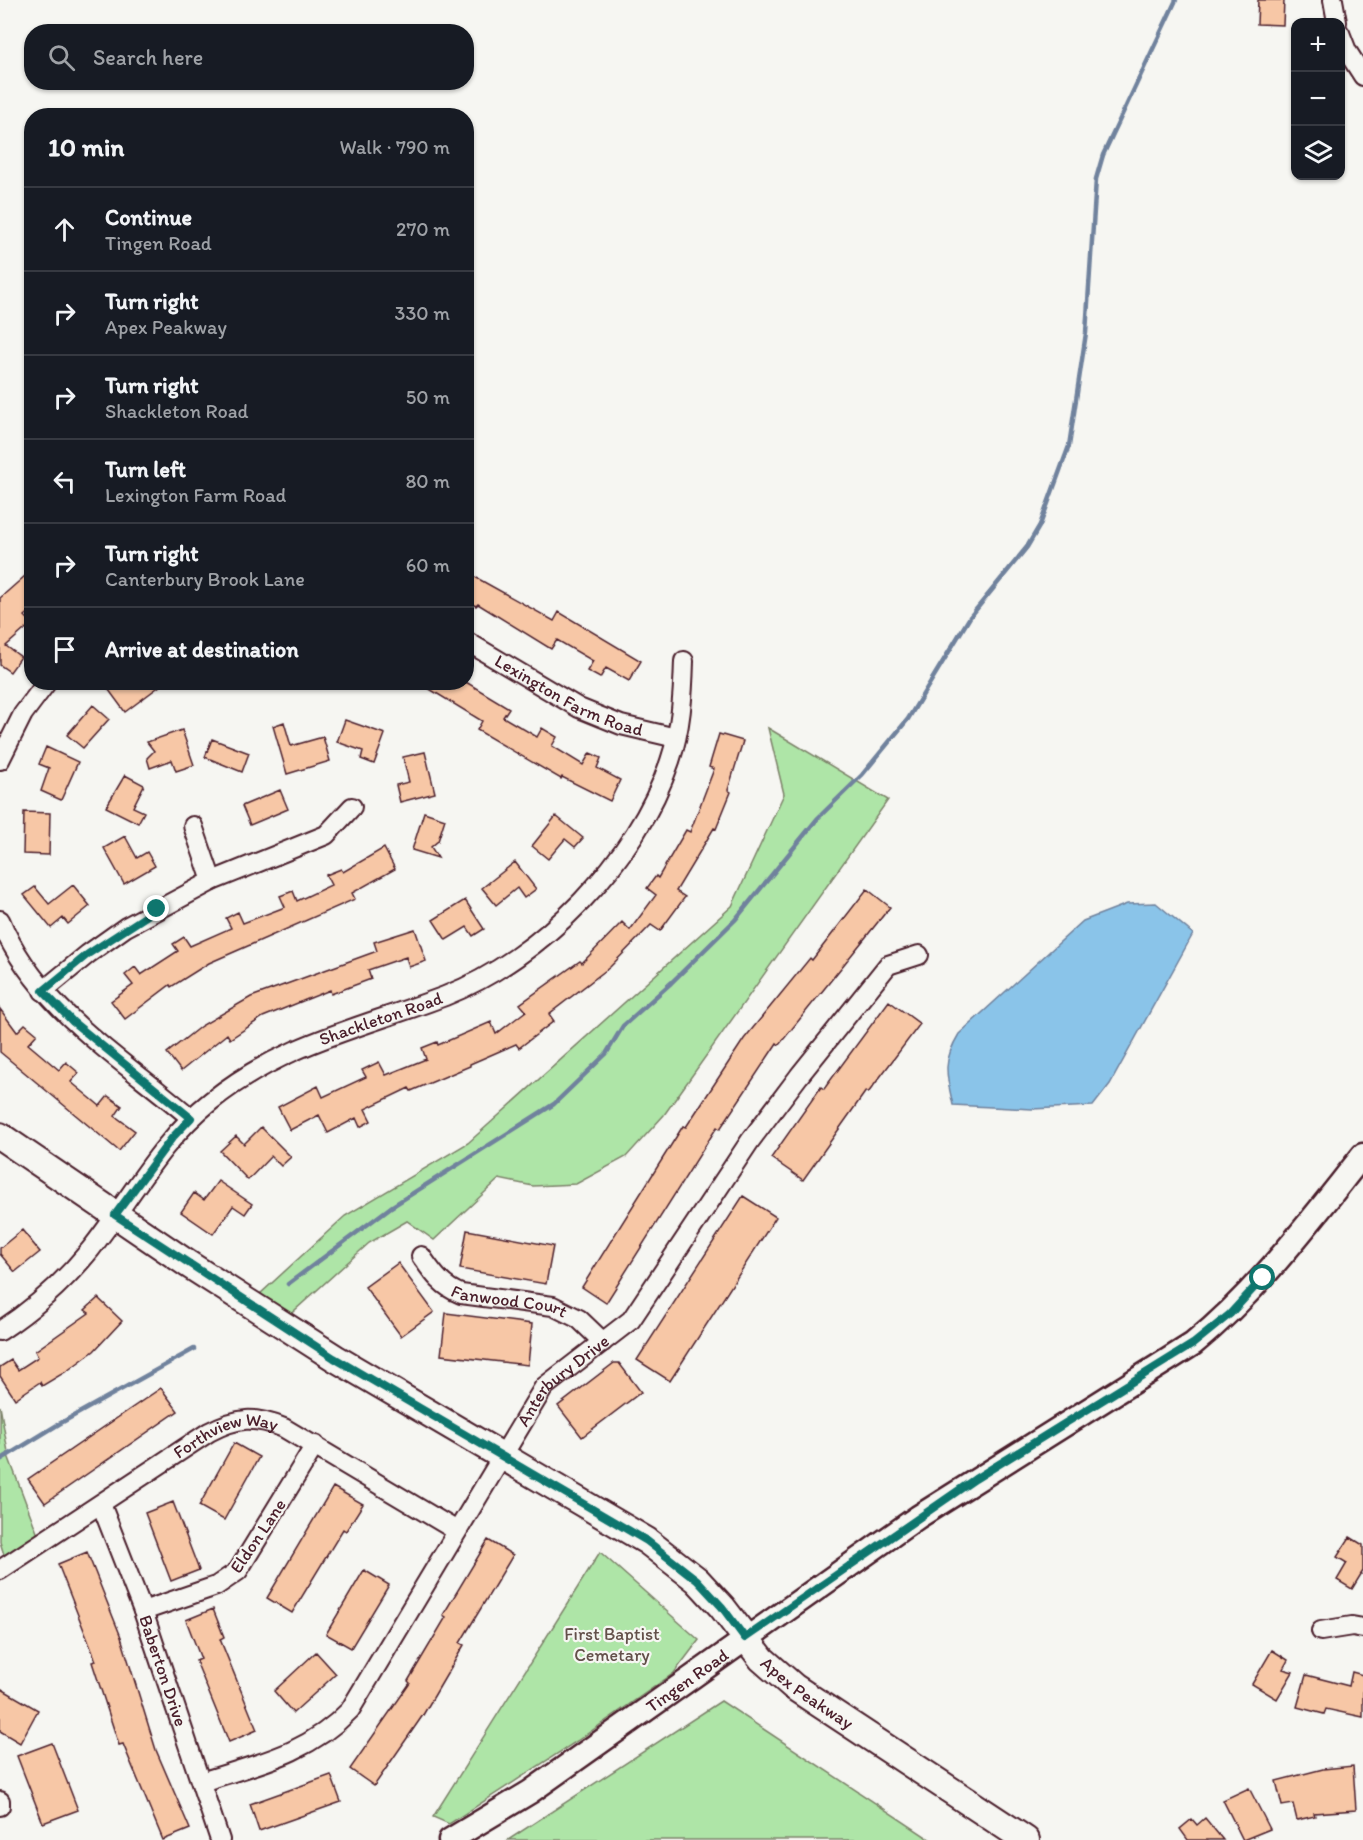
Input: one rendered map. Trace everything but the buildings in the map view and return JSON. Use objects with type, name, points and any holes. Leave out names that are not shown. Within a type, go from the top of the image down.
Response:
[{"type":"main road","name":"Apex Peakway","points":[[0,1136],[115,1215],[334,1358],[647,1541],[697,1580],[722,1607],[768,1665],[816,1704],[1026,1840]]},
{"type":"street","points":[[1333,0],[1336,18]]},
{"type":"street","points":[[1345,45],[1363,76]]},
{"type":"street","name":"Lexington Farm Road","points":[[474,646],[579,708],[621,725],[676,738]]},
{"type":"street","name":"Shackleton Road","points":[[0,1331],[52,1292],[90,1249],[172,1138],[191,1118],[231,1085],[279,1056],[447,995],[489,973],[523,951],[570,912],[623,851],[658,792],[676,738],[683,694],[684,661]]},
{"type":"street","points":[[0,760],[23,714],[41,690]]},
{"type":"street","points":[[43,991],[88,954],[126,927],[212,881],[326,835],[352,807]]},
{"type":"street","points":[[193,826],[212,881]]},
{"type":"street","points":[[0,920],[10,945],[43,991],[73,1022],[191,1118]]},
{"type":"street","name":"Anterbury Drive","points":[[201,1782],[298,1750],[334,1726],[350,1710],[544,1387],[635,1315],[750,1141],[888,965],[919,956]]},
{"type":"street","name":"Tingen Road","points":[[450,1840],[530,1792],[745,1638],[975,1479],[1193,1344],[1230,1314],[1263,1278],[1363,1155]]},
{"type":"street","name":"Fanwood Court","points":[[422,1256],[439,1282],[448,1289],[461,1294],[553,1306],[579,1319],[603,1342]]},
{"type":"street","name":"Forthview Way","points":[[0,1570],[209,1432],[231,1421],[263,1421],[284,1428],[457,1531]]},
{"type":"street","name":"Eldon Lane","points":[[143,1611],[216,1586],[238,1571],[315,1445]]},
{"type":"street","name":"Baberton Drive","points":[[100,1504],[143,1611],[220,1840]]},
{"type":"street","points":[[1321,1631],[1352,1626],[1363,1628]]},
{"type":"street","points":[[0,1801],[0,1806]]},
{"type":"green space","points":[[768,728],[888,800],[664,1115],[626,1157],[576,1184],[533,1186],[499,1179],[434,1240],[407,1221],[369,1243],[284,1320],[251,1297],[261,1293],[345,1216],[468,1143],[732,906],[784,794]]},
{"type":"green space","points":[[0,1406],[9,1458],[38,1535],[5,1558],[0,1542]]},
{"type":"green space","name":"First Baptist Cemetary","points":[[600,1552],[699,1640],[674,1673],[577,1741],[449,1824],[433,1817]]},
{"type":"green space","points":[[721,1701],[931,1840],[508,1840]]},
{"type":"water","points":[[1156,903],[1193,934],[1110,1084],[1093,1106],[1032,1109],[953,1105],[947,1068],[950,1053],[959,1034],[1083,921],[1127,904]]},
{"type":"waterway","points":[[288,1284],[391,1207],[554,1104],[606,1054],[623,1026],[735,920],[818,818],[862,775],[908,719],[970,617],[1027,547],[1040,525],[1069,446],[1086,333],[1096,179],[1103,155],[1176,0]]},
{"type":"waterway","points":[[0,1460],[59,1424],[194,1349]]},
{"type":"route","points":[[157,909],[126,927],[88,954],[43,991],[73,1022],[191,1118],[172,1138],[115,1215],[334,1358],[647,1541],[697,1580],[730,1616],[745,1638],[918,1516],[1193,1344],[1230,1314],[1263,1278]]}]
